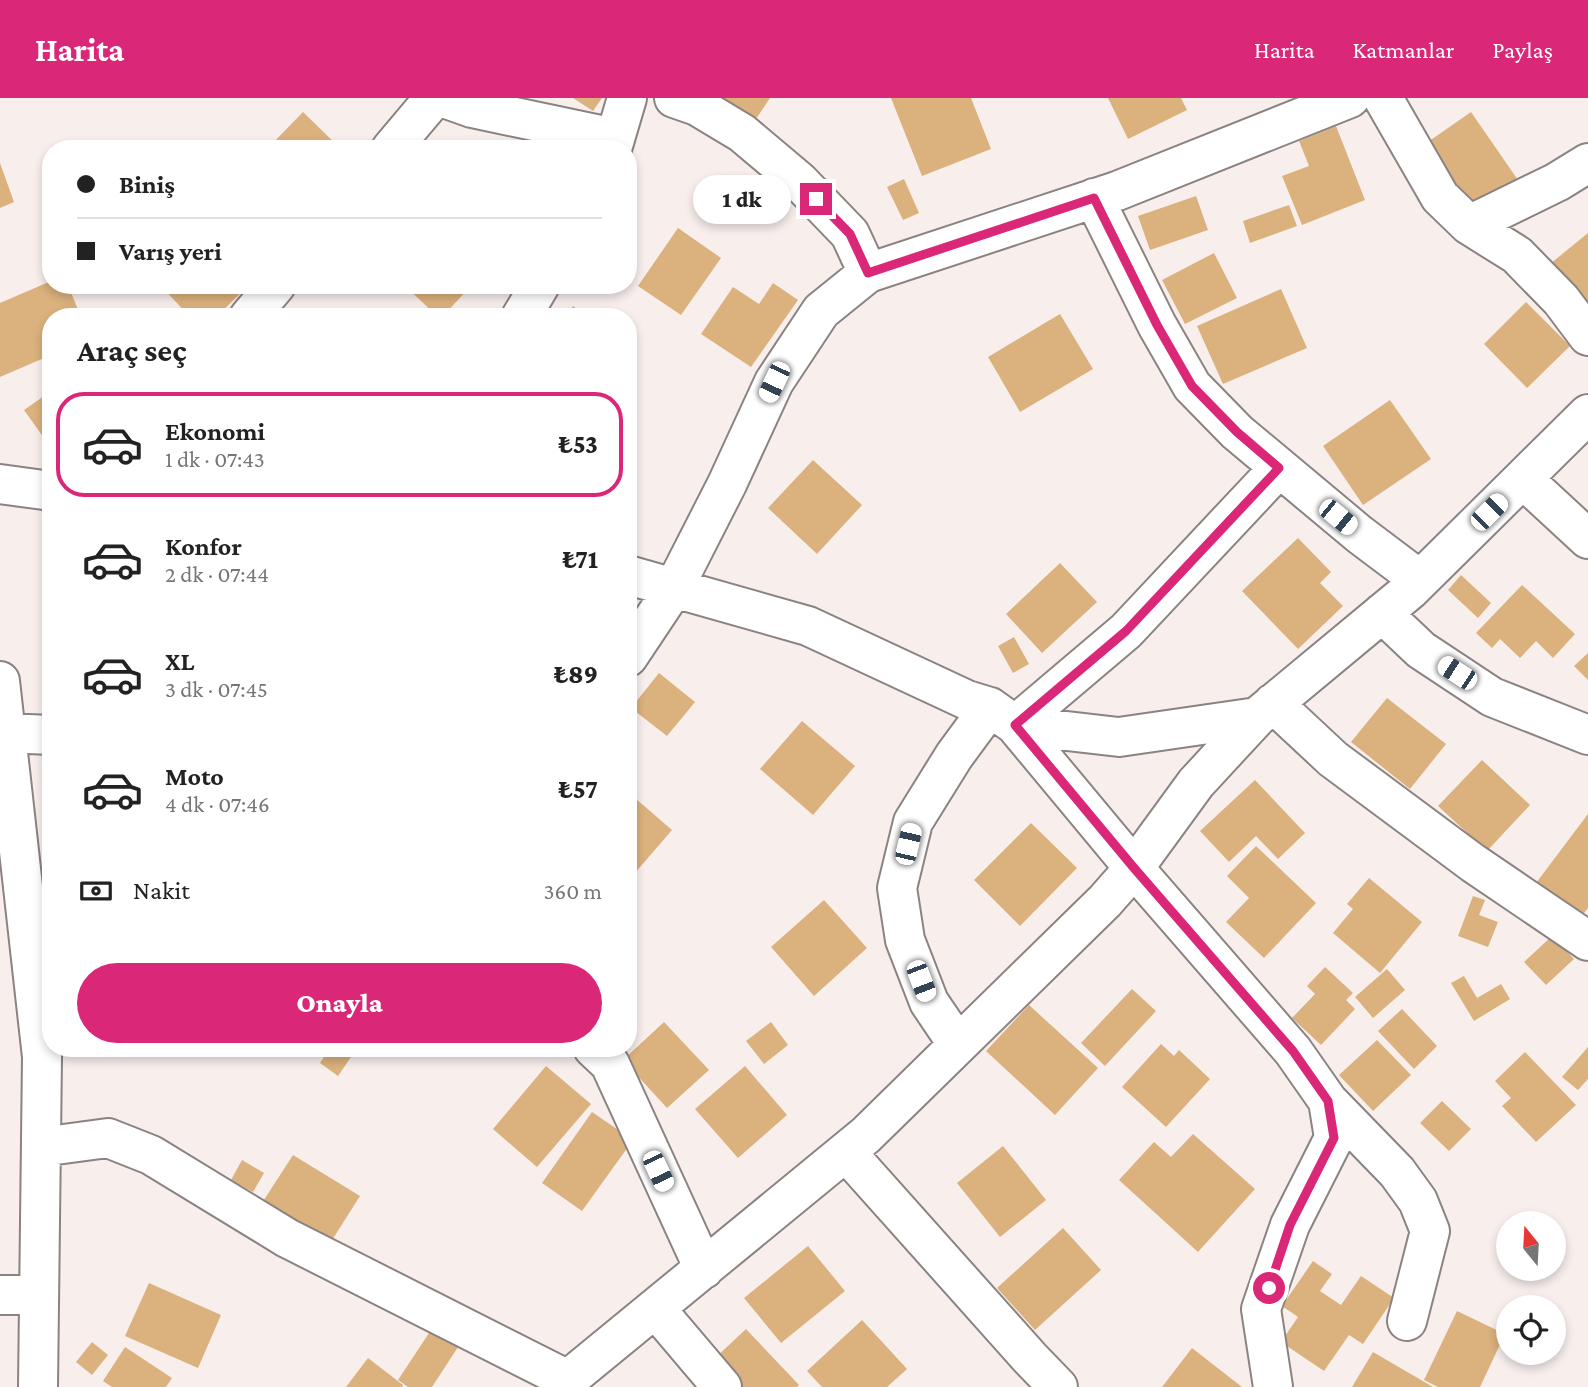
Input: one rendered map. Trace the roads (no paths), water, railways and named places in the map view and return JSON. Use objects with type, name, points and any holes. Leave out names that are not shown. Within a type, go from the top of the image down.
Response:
[{"type":"street","points":[[399,140],[434,98]]},
{"type":"street","points":[[444,98],[598,140]]},
{"type":"street","points":[[615,140],[627,98]]},
{"type":"street","points":[[674,98],[697,106],[742,133],[799,181],[850,234],[868,273]]},
{"type":"street","points":[[637,644],[674,588],[727,484],[774,382],[821,311],[868,273],[1094,198],[1350,98]]},
{"type":"street","points":[[1383,98],[1440,197],[1469,225],[1517,255],[1561,300],[1588,336]]},
{"type":"street","points":[[1469,225],[1557,182],[1588,163]]},
{"type":"street","points":[[1094,198],[1157,325],[1192,386],[1237,432],[1279,468],[1420,580]]},
{"type":"street","points":[[257,308],[268,294]]},
{"type":"street","points":[[40,1147],[108,1138],[151,1155],[287,1238],[563,1383],[846,1152],[1105,901],[1134,868],[1196,783],[1265,710],[1420,580],[1588,414]]},
{"type":"street","points":[[958,1045],[929,1002],[905,940],[897,888],[913,822],[954,756],[1003,716],[1126,631],[1279,468]]},
{"type":"street","points":[[1523,479],[1588,539]]},
{"type":"street","points":[[0,484],[42,490]]},
{"type":"street","points":[[637,578],[808,626],[1003,716],[1119,737],[1265,710],[1473,863],[1588,941]]},
{"type":"street","points":[[1382,613],[1421,650],[1492,697],[1588,735]]},
{"type":"street","points":[[0,681],[42,991]]},
{"type":"street","points":[[1003,716],[1293,1051],[1328,1101],[1397,1172],[1419,1201],[1430,1231],[1407,1321]]},
{"type":"street","points":[[6,733],[42,735]]},
{"type":"street","points":[[38,1387],[42,1028]]},
{"type":"street","points":[[603,1057],[610,1064],[704,1269]]},
{"type":"street","points":[[1273,1387],[1261,1309],[1290,1225],[1334,1138],[1328,1101]]},
{"type":"street","points":[[846,1152],[1058,1387]]},
{"type":"street","points":[[0,1295],[39,1295]]},
{"type":"street","points":[[655,1308],[722,1387]]}]
